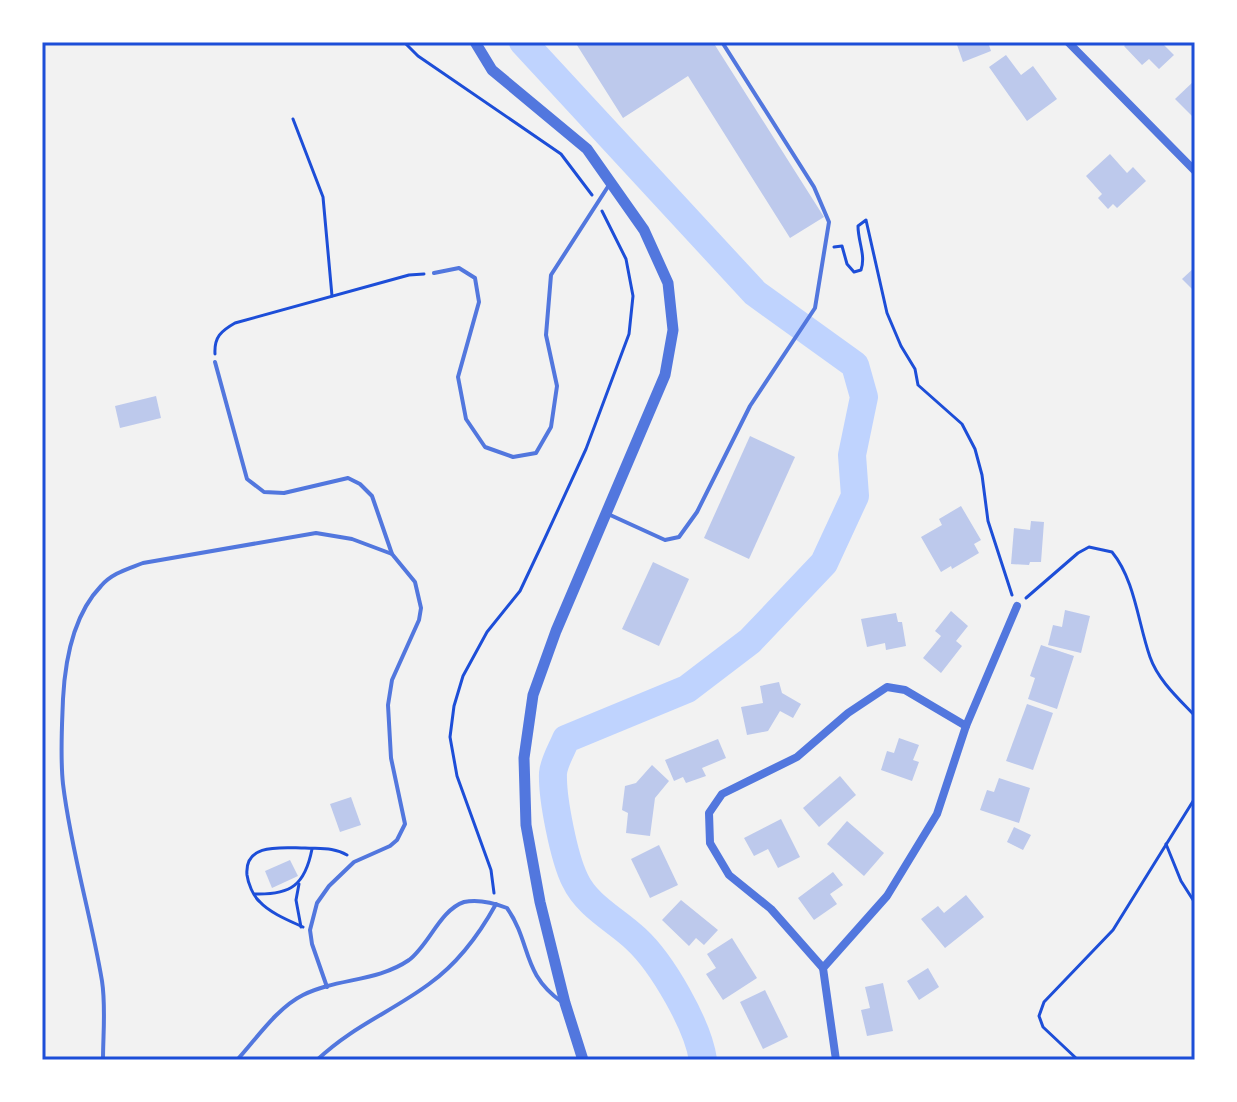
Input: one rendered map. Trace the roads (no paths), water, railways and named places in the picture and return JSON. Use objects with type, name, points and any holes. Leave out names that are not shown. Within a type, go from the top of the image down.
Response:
[{"type":"street","points":[[475,42],[492,70],[587,149],[644,230],[668,283],[673,330],[665,375],[556,631],[533,695],[524,758],[526,825],[540,902],[565,1003],[583,1060]]},
{"type":"street","points":[[1068,42],[1195,171]]},
{"type":"street","points":[[823,968],[887,896],[912,860],[937,814],[966,726],[1017,606]]},
{"type":"street","points":[[836,1060],[823,968],[771,909],[729,875],[710,843],[709,813],[722,794],[797,757],[848,713],[887,687],[905,690],[966,726]]},
{"type":"lane","points":[[606,513],[665,540],[679,537],[697,512],[750,406],[815,308],[829,222],[814,187],[722,42]]},
{"type":"lane","points":[[434,273],[459,268],[475,278],[479,302],[458,377],[466,419],[485,447],[513,457],[536,453],[551,427],[557,386],[546,335],[551,275],[610,183]]},
{"type":"lane","points":[[215,362],[247,479],[264,492],[284,493],[348,478],[360,484],[372,496],[392,554],[415,582],[421,608],[419,620],[392,680],[388,705],[391,758],[405,824],[397,840],[354,862],[329,886],[317,903],[310,930],[316,959],[327,987]]},
{"type":"lane","points":[[103,1060],[102,983],[73,846],[61,747],[65,669],[75,633],[89,601],[102,584],[118,572],[143,563],[296,535],[316,533],[352,539],[392,554]]},
{"type":"lane","points":[[237,1060],[288,1005],[303,995],[373,976],[410,959],[451,910],[461,903],[474,901],[507,908],[516,921],[532,971],[544,989],[565,1003]]},
{"type":"lane","points":[[317,1060],[341,1038],[431,983],[484,926],[496,904]]},
{"type":"waterway","points":[[523,42],[755,293],[855,365],[864,397],[852,455],[855,496],[824,563],[750,641],[687,689],[566,739],[556,760],[554,797],[575,880],[587,898],[636,939],[657,963],[686,1013],[703,1060]]}]
